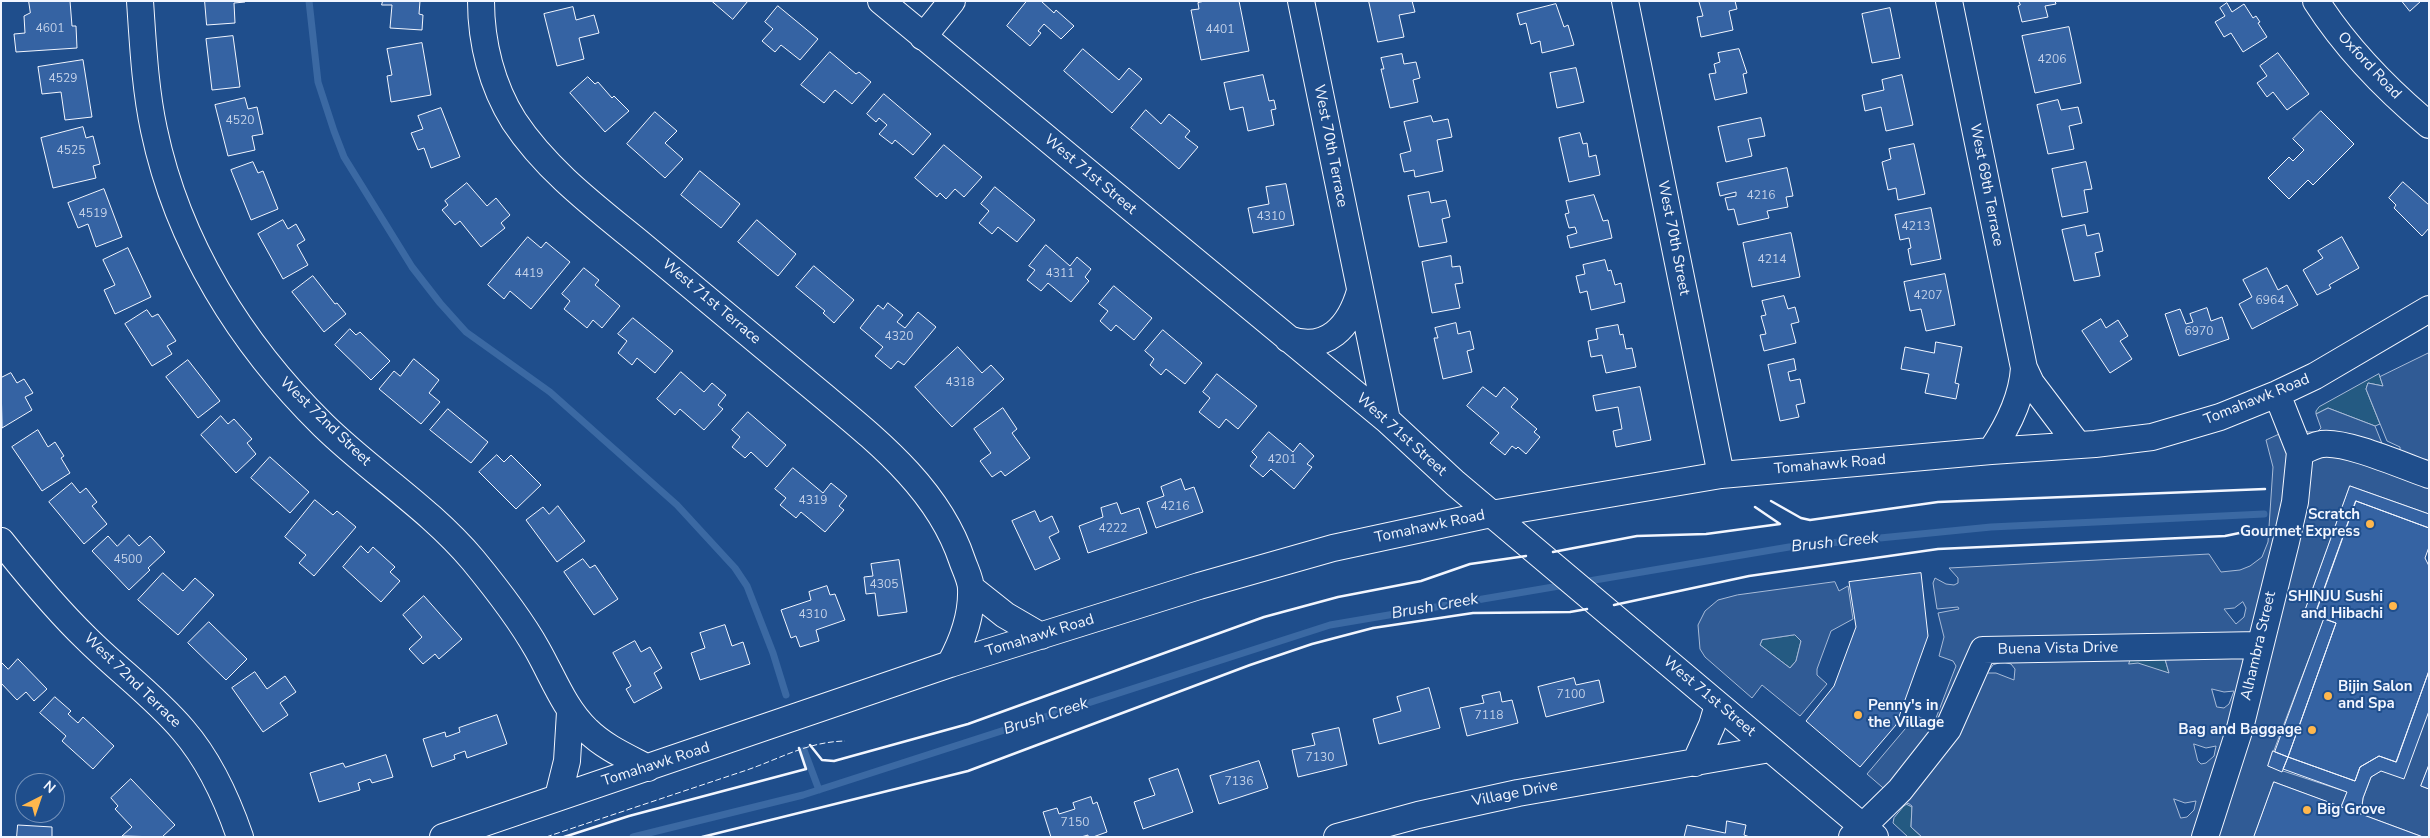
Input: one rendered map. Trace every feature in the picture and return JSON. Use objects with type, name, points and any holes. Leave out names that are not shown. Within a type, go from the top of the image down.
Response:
[{"type":"street","name":"West 72nd Street","points":[[140,1],[144,65],[154,130],[172,195],[204,269],[237,325],[278,378],[324,426],[441,527],[468,554],[498,590],[536,647],[570,712],[588,731],[605,744],[648,768]]},
{"type":"street","name":"West 71st Terrace","points":[[481,1],[483,33],[493,76],[513,119],[543,158],[583,195],[898,460],[919,485],[956,544],[971,588],[960,645],[950,664]]},
{"type":"street","name":"West 71st Street","points":[[881,1],[1387,420],[1491,514],[1770,749],[1863,833]]},
{"type":"street","points":[[923,37],[952,1]]},
{"type":"street","name":"West 70th Terrace","points":[[1301,1],[1387,420]]},
{"type":"street","name":"West 70th Street","points":[[1624,1],[1720,475]]},
{"type":"street","name":"West 69th Terrace","points":[[1949,1],[2024,368],[2031,383],[2078,445]]},
{"type":"street","name":"Oxford Road","points":[[2316,1],[2331,24],[2390,92],[2429,125]]},
{"type":"street","points":[[1288,339],[1312,344],[1326,339],[1346,322],[1355,307],[1360,291]]},
{"type":"street","name":"Tomahawk Road","points":[[443,837],[950,664],[1199,586],[1333,548],[1491,514],[1720,475],[2152,437],[2220,417],[2315,376],[2429,309]]},
{"type":"street","name":"West 69th Terrace","points":[[1991,451],[2001,437],[2015,406],[2024,368]]},
{"type":"street","points":[[2276,394],[2300,452],[2321,444],[2334,444],[2429,475]]},
{"type":"street","name":"Alhambra Street","points":[[2205,837],[2240,728],[2295,502],[2300,452]]},
{"type":"street","name":"West 72nd Terrace","points":[[1,541],[41,592],[87,639],[157,703],[184,731],[201,755],[220,788],[240,837]]},
{"type":"street","points":[[971,588],[1005,615],[1041,636]]},
{"type":"street","name":"Buena Vista Drive","points":[[1863,833],[1948,729],[1983,650],[2259,645]]},
{"type":"street","points":[[1695,762],[1712,725],[1718,705]]},
{"type":"street","points":[[558,797],[567,761],[570,712]]},
{"type":"street","name":"Village Drive","points":[[1337,837],[1418,815],[1518,793],[1770,749]]},
{"type":"shaded area","points":[[2429,353],[2429,514],[2350,486],[2305,611],[2324,619],[2268,766],[2347,792],[2341,807],[2274,782],[2254,837],[1922,837],[1911,827],[1912,806],[1908,803],[1904,806],[1867,774],[1916,716],[1931,721],[1936,718],[1956,666],[1953,661],[1939,656],[1944,637],[1938,613],[1959,609],[1958,607],[1937,609],[1933,583],[1935,578],[1946,584],[1954,585],[1958,583],[1958,578],[1949,568],[2209,554],[2221,572],[2240,570],[2250,566],[2262,557],[2268,542],[2273,467],[2266,440],[2299,425],[2308,432],[2317,432],[2321,428],[2316,414],[2328,408],[2375,426],[2383,446],[2400,451],[2400,447],[2387,441],[2366,389],[2368,383],[2383,386],[2380,377]],"holes":[[[2243,602],[2246,608],[2244,617],[2236,624],[2224,609],[2234,608]],[[2131,658],[2165,659],[2169,673],[2138,663],[2129,664]],[[2003,662],[2011,664],[2015,669],[2014,680],[1996,673],[1987,673],[1993,665]],[[2212,689],[2224,692],[2234,691],[2229,704],[2224,708],[2217,707]],[[2194,744],[2206,748],[2216,746],[2214,756],[2206,763],[2201,764],[2198,761]],[[2174,799],[2185,803],[2196,801],[2194,810],[2187,817],[2181,818]]]},
{"type":"shaded area","points":[[2379,374],[2383,386],[2368,383],[2366,389],[2380,424],[2375,426],[2328,408],[2316,414],[2319,407]]},
{"type":"shaded area","points":[[1835,582],[1839,591],[1848,586],[1853,619],[1831,631],[1817,669],[1817,675],[1827,684],[1800,716],[1762,685],[1752,698],[1705,657],[1700,649],[1698,625],[1705,611],[1718,600],[1737,595]],"holes":[[[1795,635],[1801,641],[1796,661],[1790,668],[1760,645],[1762,640]]]},
{"type":"shaded area","points":[[1795,635],[1801,641],[1796,661],[1790,668],[1760,645],[1762,640]]},
{"type":"shaded area","points":[[2131,658],[2165,659],[2169,673],[2129,664]]},
{"type":"shaded area","points":[[2429,711],[2429,765],[2421,786],[2429,789],[2429,837],[2423,837],[2361,814],[2363,798],[2371,777],[2381,771]]},
{"type":"shaded area","points":[[1906,804],[1912,807],[1911,827],[1922,837],[1908,837],[1893,823],[1894,818]]},
{"type":"building","points":[[29,1],[70,1],[72,26],[76,26],[77,48],[16,52],[14,34],[25,33],[24,16],[30,13]]},
{"type":"building","points":[[205,1],[245,2],[234,3],[235,23],[207,25]]},
{"type":"building","points":[[383,1],[420,1],[419,14],[423,15],[422,30],[390,28],[392,5],[382,5]]},
{"type":"building","points":[[712,1],[748,1],[733,19]]},
{"type":"building","points":[[1027,1],[1041,1],[1054,13],[1056,10],[1074,26],[1061,39],[1044,24],[1038,31],[1041,33],[1030,46],[1007,26]]},
{"type":"building","points":[[1205,1],[1239,1],[1249,51],[1201,60],[1191,10],[1199,9],[1198,3]]},
{"type":"building","points":[[1369,1],[1412,1],[1415,12],[1399,15],[1404,37],[1378,42]]},
{"type":"building","points":[[1735,1],[1737,9],[1729,11],[1733,30],[1701,37],[1697,17],[1703,16],[1699,2]]},
{"type":"building","points":[[2019,1],[2055,1],[2056,4],[2045,6],[2048,17],[2022,22],[2018,6],[2020,5]]},
{"type":"building","points":[[2402,1],[2421,1],[2410,11]]},
{"type":"building","points":[[2227,3],[2232,12],[2244,4],[2253,18],[2256,16],[2267,37],[2243,52],[2231,33],[2224,37],[2215,22],[2225,16],[2220,8]]},
{"type":"building","points":[[1556,4],[1564,27],[1568,25],[1574,45],[1542,53],[1540,41],[1531,44],[1526,23],[1520,25],[1517,14]]},
{"type":"building","points":[[778,6],[818,39],[800,60],[781,45],[775,52],[762,41],[773,29],[765,22]]},
{"type":"building","points":[[573,7],[576,20],[594,15],[599,33],[579,38],[584,59],[557,66],[544,14]]},
{"type":"building","points":[[1890,8],[1900,58],[1872,63],[1862,14]]},
{"type":"building","points":[[2069,27],[2081,83],[2035,93],[2022,36]]},
{"type":"building","points":[[233,36],[240,87],[212,90],[206,39]]},
{"type":"building","points":[[422,43],[431,95],[391,102],[387,76],[392,75],[387,49]]},
{"type":"building","points":[[1083,49],[1119,80],[1129,68],[1142,79],[1112,113],[1064,71]]},
{"type":"building","points":[[1739,49],[1747,73],[1743,74],[1747,93],[1715,100],[1709,74],[1716,73],[1714,64],[1720,62],[1718,53]]},
{"type":"building","points":[[830,52],[856,74],[859,72],[871,82],[852,104],[835,90],[824,103],[801,85]]},
{"type":"building","points":[[2278,53],[2309,94],[2287,110],[2273,92],[2267,97],[2257,83],[2267,76],[2260,66]]},
{"type":"building","points":[[1402,54],[1404,64],[1416,62],[1420,78],[1413,80],[1418,102],[1390,108],[1381,69],[1384,69],[1381,58]]},
{"type":"building","points":[[83,60],[92,117],[65,120],[61,92],[42,94],[38,67]]},
{"type":"building","points":[[1576,68],[1584,102],[1557,108],[1550,73]]},
{"type":"building","points":[[1263,75],[1269,101],[1274,100],[1276,109],[1271,110],[1274,125],[1248,131],[1243,107],[1230,110],[1224,83]]},
{"type":"building","points":[[1902,75],[1913,125],[1886,131],[1881,107],[1865,111],[1862,95],[1884,90],[1882,80]]},
{"type":"building","points":[[588,77],[595,84],[598,82],[612,98],[614,96],[629,111],[605,132],[570,93]]},
{"type":"building","points":[[884,94],[931,134],[913,155],[895,140],[892,144],[879,134],[887,125],[879,118],[876,122],[867,114]]},
{"type":"building","points":[[245,98],[248,109],[257,107],[263,134],[252,136],[255,150],[228,156],[215,105]]},
{"type":"building","points":[[2058,100],[2061,110],[2078,107],[2082,123],[2069,126],[2074,149],[2048,154],[2037,105]]},
{"type":"building","points":[[441,108],[460,157],[431,168],[424,148],[418,150],[411,133],[423,129],[418,116]]},
{"type":"building","points":[[1146,110],[1161,124],[1169,114],[1190,131],[1185,137],[1198,147],[1179,169],[1131,128]]},
{"type":"building","points":[[2321,111],[2354,144],[2313,185],[2308,180],[2289,199],[2268,178],[2289,157],[2293,161],[2304,150],[2293,139]]},
{"type":"building","points":[[655,112],[677,131],[665,143],[683,159],[665,178],[627,144]]},
{"type":"building","points":[[1431,116],[1433,122],[1448,119],[1452,137],[1437,140],[1443,171],[1415,177],[1414,170],[1404,172],[1400,154],[1411,151],[1404,122]]},
{"type":"building","points":[[1761,118],[1765,136],[1748,139],[1752,156],[1726,162],[1718,127]]},
{"type":"building","points":[[83,127],[86,138],[93,136],[100,164],[93,166],[96,178],[53,188],[41,138]]},
{"type":"building","points":[[1580,133],[1583,144],[1587,143],[1589,157],[1596,155],[1600,175],[1569,182],[1559,138]]},
{"type":"building","points":[[1914,144],[1925,194],[1898,200],[1896,188],[1888,190],[1882,162],[1891,159],[1889,149]]},
{"type":"building","points":[[944,145],[982,177],[964,197],[955,189],[946,199],[940,193],[937,197],[915,178]]},
{"type":"building","points":[[253,162],[258,173],[263,171],[278,209],[251,220],[231,170]]},
{"type":"building","points":[[2086,162],[2092,189],[2084,190],[2088,212],[2062,217],[2052,169]]},
{"type":"building","points":[[1787,168],[1793,196],[1786,197],[1788,207],[1767,211],[1769,218],[1738,225],[1734,209],[1728,210],[1725,198],[1736,196],[1736,192],[1720,196],[1717,183]]},
{"type":"building","points":[[700,171],[740,204],[721,228],[681,195]]},
{"type":"building","points":[[2403,182],[2429,205],[2429,228],[2422,236],[2394,208],[2396,205],[2389,198]]},
{"type":"building","points":[[467,183],[487,206],[496,198],[510,215],[501,223],[505,228],[481,247],[460,221],[455,225],[442,210],[448,205],[445,201]]},
{"type":"building","points":[[1286,184],[1294,225],[1253,233],[1248,208],[1269,204],[1266,187]]},
{"type":"building","points":[[995,187],[1035,220],[1017,242],[998,227],[992,234],[979,223],[989,211],[981,204]]},
{"type":"building","points":[[104,189],[122,237],[96,247],[88,224],[78,228],[68,203]]},
{"type":"building","points":[[1429,192],[1431,203],[1446,200],[1450,217],[1442,219],[1447,242],[1419,247],[1408,196]]},
{"type":"building","points":[[1594,195],[1603,221],[1608,220],[1612,238],[1570,248],[1567,236],[1577,233],[1575,227],[1569,228],[1565,214],[1569,213],[1566,201]]},
{"type":"building","points":[[1931,208],[1941,259],[1911,265],[1908,249],[1911,248],[1909,238],[1900,240],[1895,215]]},
{"type":"building","points":[[283,220],[288,229],[296,224],[305,240],[297,245],[308,265],[283,279],[258,234]]},
{"type":"building","points":[[757,220],[796,254],[778,276],[738,242]]},
{"type":"building","points":[[2085,225],[2087,236],[2099,233],[2103,251],[2095,253],[2100,276],[2074,281],[2062,230]]},
{"type":"building","points":[[1791,233],[1800,277],[1752,287],[1743,243]]},
{"type":"building","points":[[528,237],[541,248],[546,242],[570,262],[531,309],[510,291],[504,299],[488,285]]},
{"type":"building","points":[[2342,237],[2359,268],[2329,285],[2331,288],[2317,295],[2303,270],[2323,258],[2318,251]]},
{"type":"building","points":[[1046,245],[1070,266],[1077,257],[1091,269],[1085,277],[1089,281],[1071,302],[1048,283],[1041,291],[1027,280],[1035,270],[1029,266]]},
{"type":"building","points":[[128,248],[151,297],[115,314],[104,290],[115,285],[103,260]]},
{"type":"building","points":[[1451,256],[1452,267],[1460,266],[1463,283],[1455,284],[1460,308],[1432,313],[1422,262]]},
{"type":"building","points":[[1605,260],[1608,271],[1611,270],[1615,285],[1621,283],[1625,302],[1591,310],[1587,291],[1580,293],[1576,276],[1585,274],[1583,265]]},
{"type":"building","points":[[814,266],[854,300],[834,323],[823,313],[825,311],[796,287]]},
{"type":"building","points":[[584,268],[599,280],[595,285],[620,306],[602,328],[593,320],[587,328],[564,309],[570,301],[562,294]]},
{"type":"building","points":[[2267,268],[2278,290],[2287,285],[2298,305],[2252,329],[2239,304],[2252,297],[2243,280]]},
{"type":"building","points":[[1945,274],[1955,325],[1926,331],[1921,309],[1910,311],[1904,282]]},
{"type":"building","points":[[313,276],[335,304],[337,303],[346,314],[324,332],[292,292]]},
{"type":"building","points":[[1114,286],[1152,318],[1134,340],[1116,325],[1111,331],[1100,321],[1108,311],[1099,304]]},
{"type":"building","points":[[1784,296],[1788,309],[1795,307],[1799,322],[1791,324],[1796,343],[1764,351],[1760,335],[1766,334],[1761,316],[1766,315],[1762,301]]},
{"type":"building","points":[[888,303],[903,315],[897,322],[905,328],[918,312],[936,327],[904,365],[898,361],[891,369],[875,356],[883,347],[860,328],[878,305],[883,309]]},
{"type":"building","points":[[2207,308],[2211,321],[2222,317],[2229,339],[2179,356],[2165,314],[2180,309],[2186,324],[2193,322],[2190,314]]},
{"type":"building","points":[[147,310],[152,317],[158,314],[176,341],[167,346],[172,354],[152,366],[125,324]]},
{"type":"building","points":[[633,318],[673,351],[655,373],[637,358],[632,365],[618,353],[627,341],[618,334]]},
{"type":"building","points":[[2101,319],[2106,328],[2118,320],[2128,336],[2120,341],[2132,359],[2110,373],[2082,331]]},
{"type":"building","points":[[1456,323],[1458,334],[1470,331],[1474,349],[1467,351],[1472,372],[1443,379],[1434,338],[1438,338],[1435,328]]},
{"type":"building","points":[[1618,325],[1620,335],[1623,334],[1626,349],[1632,348],[1636,367],[1606,373],[1602,355],[1591,357],[1588,341],[1598,339],[1596,329]]},
{"type":"building","points":[[350,329],[356,335],[360,332],[390,361],[371,380],[335,345]]},
{"type":"building","points":[[1163,330],[1202,363],[1185,384],[1166,369],[1161,375],[1150,365],[1154,359],[1145,351]]},
{"type":"building","points":[[1936,342],[1962,347],[1955,383],[1959,384],[1956,399],[1925,393],[1929,374],[1901,369],[1905,347],[1934,353]]},
{"type":"building","points":[[958,347],[982,373],[991,365],[1004,379],[952,427],[915,387]]},
{"type":"building","points":[[414,359],[439,380],[429,393],[440,402],[421,424],[379,389],[394,371],[400,376]]},
{"type":"building","points":[[1794,359],[1796,370],[1788,372],[1790,381],[1800,379],[1805,403],[1796,405],[1799,417],[1780,421],[1768,365]]},
{"type":"building","points":[[188,360],[220,401],[198,418],[166,377]]},
{"type":"building","points":[[681,372],[704,392],[712,383],[726,395],[718,405],[723,409],[704,430],[680,409],[675,415],[657,399]]},
{"type":"building","points":[[11,373],[17,383],[24,379],[33,393],[25,397],[32,410],[2,428],[1,378]]},
{"type":"building","points":[[1217,374],[1257,406],[1238,429],[1226,419],[1219,428],[1199,412],[1210,398],[1203,392]]},
{"type":"building","points":[[1483,387],[1496,397],[1504,387],[1518,399],[1511,407],[1537,429],[1534,432],[1540,437],[1526,454],[1518,447],[1516,449],[1512,446],[1505,455],[1490,443],[1499,433],[1467,406]]},
{"type":"building","points":[[1640,387],[1651,440],[1616,447],[1613,431],[1622,429],[1618,407],[1596,411],[1593,396]]},
{"type":"building","points":[[1003,408],[1017,429],[1012,433],[1030,458],[1005,476],[1001,471],[992,477],[980,461],[991,453],[974,429]]},
{"type":"building","points":[[448,409],[488,442],[471,463],[430,430]]},
{"type":"building","points":[[748,412],[786,445],[767,467],[751,452],[745,458],[732,447],[740,437],[732,430]]},
{"type":"building","points":[[221,416],[228,424],[234,419],[252,439],[247,443],[256,454],[236,473],[201,435]]},
{"type":"building","points":[[38,430],[48,447],[55,442],[64,456],[61,458],[70,473],[42,491],[12,447]]},
{"type":"building","points":[[1269,432],[1293,452],[1300,443],[1314,456],[1307,464],[1312,467],[1294,489],[1271,469],[1263,477],[1250,466],[1257,457],[1252,452]]},
{"type":"building","points":[[497,455],[504,462],[511,455],[541,485],[516,509],[479,472]]},
{"type":"building","points":[[270,457],[309,492],[290,513],[251,478]]},
{"type":"building","points":[[793,468],[823,493],[831,483],[847,496],[839,506],[844,510],[825,532],[801,512],[796,518],[780,505],[786,498],[775,489]]},
{"type":"building","points":[[1181,479],[1185,490],[1194,487],[1203,512],[1156,528],[1147,502],[1164,496],[1161,487]]},
{"type":"building","points":[[72,483],[80,493],[86,488],[97,502],[92,506],[107,524],[84,544],[49,502]]},
{"type":"building","points":[[2350,486],[2429,514],[2429,528],[2356,501],[2315,615],[2305,611]]},
{"type":"building","points":[[315,500],[333,515],[337,511],[356,527],[314,576],[299,563],[306,555],[285,537]]},
{"type":"building","points":[[2356,501],[2429,528],[2429,547],[2425,558],[2429,566],[2429,671],[2396,762],[2379,756],[2360,767],[2355,781],[2288,757],[2336,623],[2315,615]]},
{"type":"building","points":[[1117,503],[1121,514],[1139,508],[1147,533],[1088,553],[1079,526],[1103,517],[1101,508]]},
{"type":"building","points":[[558,506],[585,541],[557,562],[526,520],[543,507],[549,514]]},
{"type":"building","points":[[1035,511],[1040,522],[1052,516],[1059,532],[1049,537],[1060,559],[1035,570],[1012,521]]},
{"type":"building","points":[[129,535],[139,546],[150,536],[165,552],[129,590],[92,551],[108,536],[117,546]]},
{"type":"building","points":[[361,546],[368,553],[373,547],[395,567],[390,572],[400,581],[381,602],[343,567]]},
{"type":"building","points":[[583,559],[590,568],[595,565],[618,599],[594,615],[564,572]]},
{"type":"building","points":[[899,560],[907,612],[878,616],[875,593],[866,594],[864,577],[873,576],[871,564]]},
{"type":"building","points":[[163,573],[183,591],[195,578],[214,595],[178,635],[138,600]]},
{"type":"building","points":[[1921,573],[1928,636],[1896,725],[1860,767],[1806,721],[1834,686],[1856,627],[1849,582]]},
{"type":"building","points":[[827,586],[830,595],[835,594],[845,620],[816,630],[819,641],[800,647],[796,636],[791,638],[781,610],[811,600],[809,592]]},
{"type":"building","points":[[424,596],[462,639],[439,659],[435,654],[423,664],[409,649],[422,637],[403,615]]},
{"type":"building","points":[[2324,619],[2336,623],[2288,757],[2275,752]]},
{"type":"building","points":[[209,622],[247,659],[226,680],[188,643]]},
{"type":"building","points":[[725,625],[732,646],[743,642],[750,664],[700,680],[691,653],[705,648],[700,633]]},
{"type":"building","points":[[635,641],[641,652],[650,647],[662,668],[654,673],[662,688],[634,703],[626,689],[631,686],[613,653]]},
{"type":"building","points":[[18,659],[47,689],[34,701],[26,692],[17,700],[1,683],[1,662],[8,669]]},
{"type":"building","points":[[2429,671],[2429,711],[2404,779],[2381,771],[2371,777],[2363,798],[2361,814],[2341,807],[2347,792],[2283,769],[2288,757],[2355,781],[2360,767],[2379,756],[2396,762]]},
{"type":"building","points":[[255,672],[267,689],[285,676],[296,692],[280,703],[288,715],[263,732],[232,688]]},
{"type":"building","points":[[1574,678],[1576,685],[1599,680],[1604,702],[1546,717],[1538,687]]},
{"type":"building","points":[[1429,688],[1440,728],[1379,744],[1373,719],[1401,711],[1397,697]]},
{"type":"building","points":[[1500,692],[1502,702],[1512,700],[1518,723],[1467,736],[1460,708],[1484,703],[1482,696]]},
{"type":"building","points":[[55,697],[71,711],[68,714],[78,723],[83,717],[114,746],[93,769],[62,741],[66,736],[40,713]]},
{"type":"building","points":[[497,715],[507,744],[467,758],[465,751],[454,755],[455,759],[432,767],[423,739],[445,732],[446,737],[460,732],[459,728]]},
{"type":"building","points":[[1339,728],[1347,765],[1298,777],[1292,750],[1315,745],[1312,734]]},
{"type":"building","points":[[2273,751],[2288,757],[2282,772],[2268,766]]},
{"type":"building","points":[[386,755],[393,777],[372,783],[370,779],[358,783],[360,790],[319,802],[310,773],[343,763],[345,767]]},
{"type":"building","points":[[1259,761],[1268,788],[1219,804],[1210,776]]},
{"type":"building","points":[[2429,765],[2429,789],[2421,786]]},
{"type":"building","points":[[1178,769],[1193,812],[1143,829],[1134,802],[1155,795],[1149,779]]},
{"type":"building","points":[[131,779],[175,825],[162,837],[122,836],[132,827],[115,809],[118,806],[111,798]]},
{"type":"building","name":"Big Grove","points":[[2274,782],[2361,814],[2423,837],[2254,837]]},
{"type":"building","points":[[1091,797],[1093,804],[1097,802],[1107,832],[1093,837],[1088,837],[1088,835],[1081,837],[1051,837],[1043,812],[1057,808],[1059,814],[1075,809],[1073,803]]},
{"type":"building","points":[[1727,821],[1746,825],[1744,835],[1750,837],[1684,837],[1687,825],[1725,833]]},
{"type":"building","points":[[18,825],[52,827],[52,837],[17,837]]},
{"type":"waterway","points":[[309,1],[318,82],[344,157],[412,267],[466,332],[550,392],[677,505],[735,568],[747,586],[773,653],[786,695]]},
{"type":"waterway","name":"Brush Creek","points":[[1583,582],[1789,547],[1991,527],[2264,514]]},
{"type":"waterway","name":"Brush Creek","points":[[633,837],[803,795],[1330,625],[1565,585]]},
{"type":"waterway","points":[[804,750],[819,790]]},
{"type":"fence","points":[[546,837],[744,771],[805,748],[818,744],[845,741]]},
{"type":"wall","points":[[1771,501],[1801,518],[1810,520],[1938,502],[2265,489]]},
{"type":"wall","points":[[1553,552],[1637,536],[1706,534],[1780,524],[1755,507]]},
{"type":"wall","points":[[1614,605],[1749,576],[1938,549],[2225,536],[2249,531],[2263,531]]},
{"type":"wall","points":[[810,745],[822,760],[834,761],[968,724],[1264,617],[1338,597],[1421,581],[1470,564],[1526,556]]},
{"type":"wall","points":[[702,837],[968,771],[1250,665],[1312,644],[1373,628],[1473,613],[1570,612],[1587,609]]},
{"type":"wall","points":[[564,837],[629,816],[806,769],[799,748]]},
{"type":"place","name":"Scratch Gourmet Express","points":[[2370,524]]},
{"type":"place","name":"SHINJU Sushi and Hibachi","points":[[2393,606]]},
{"type":"place","name":"Bijin Salon and Spa","points":[[2328,696]]},
{"type":"place","name":"Penny's in the Village","points":[[1858,715]]},
{"type":"place","name":"Bag and Baggage","points":[[2312,730]]},
{"type":"place","name":"Big Grove","points":[[2307,810]]}]
